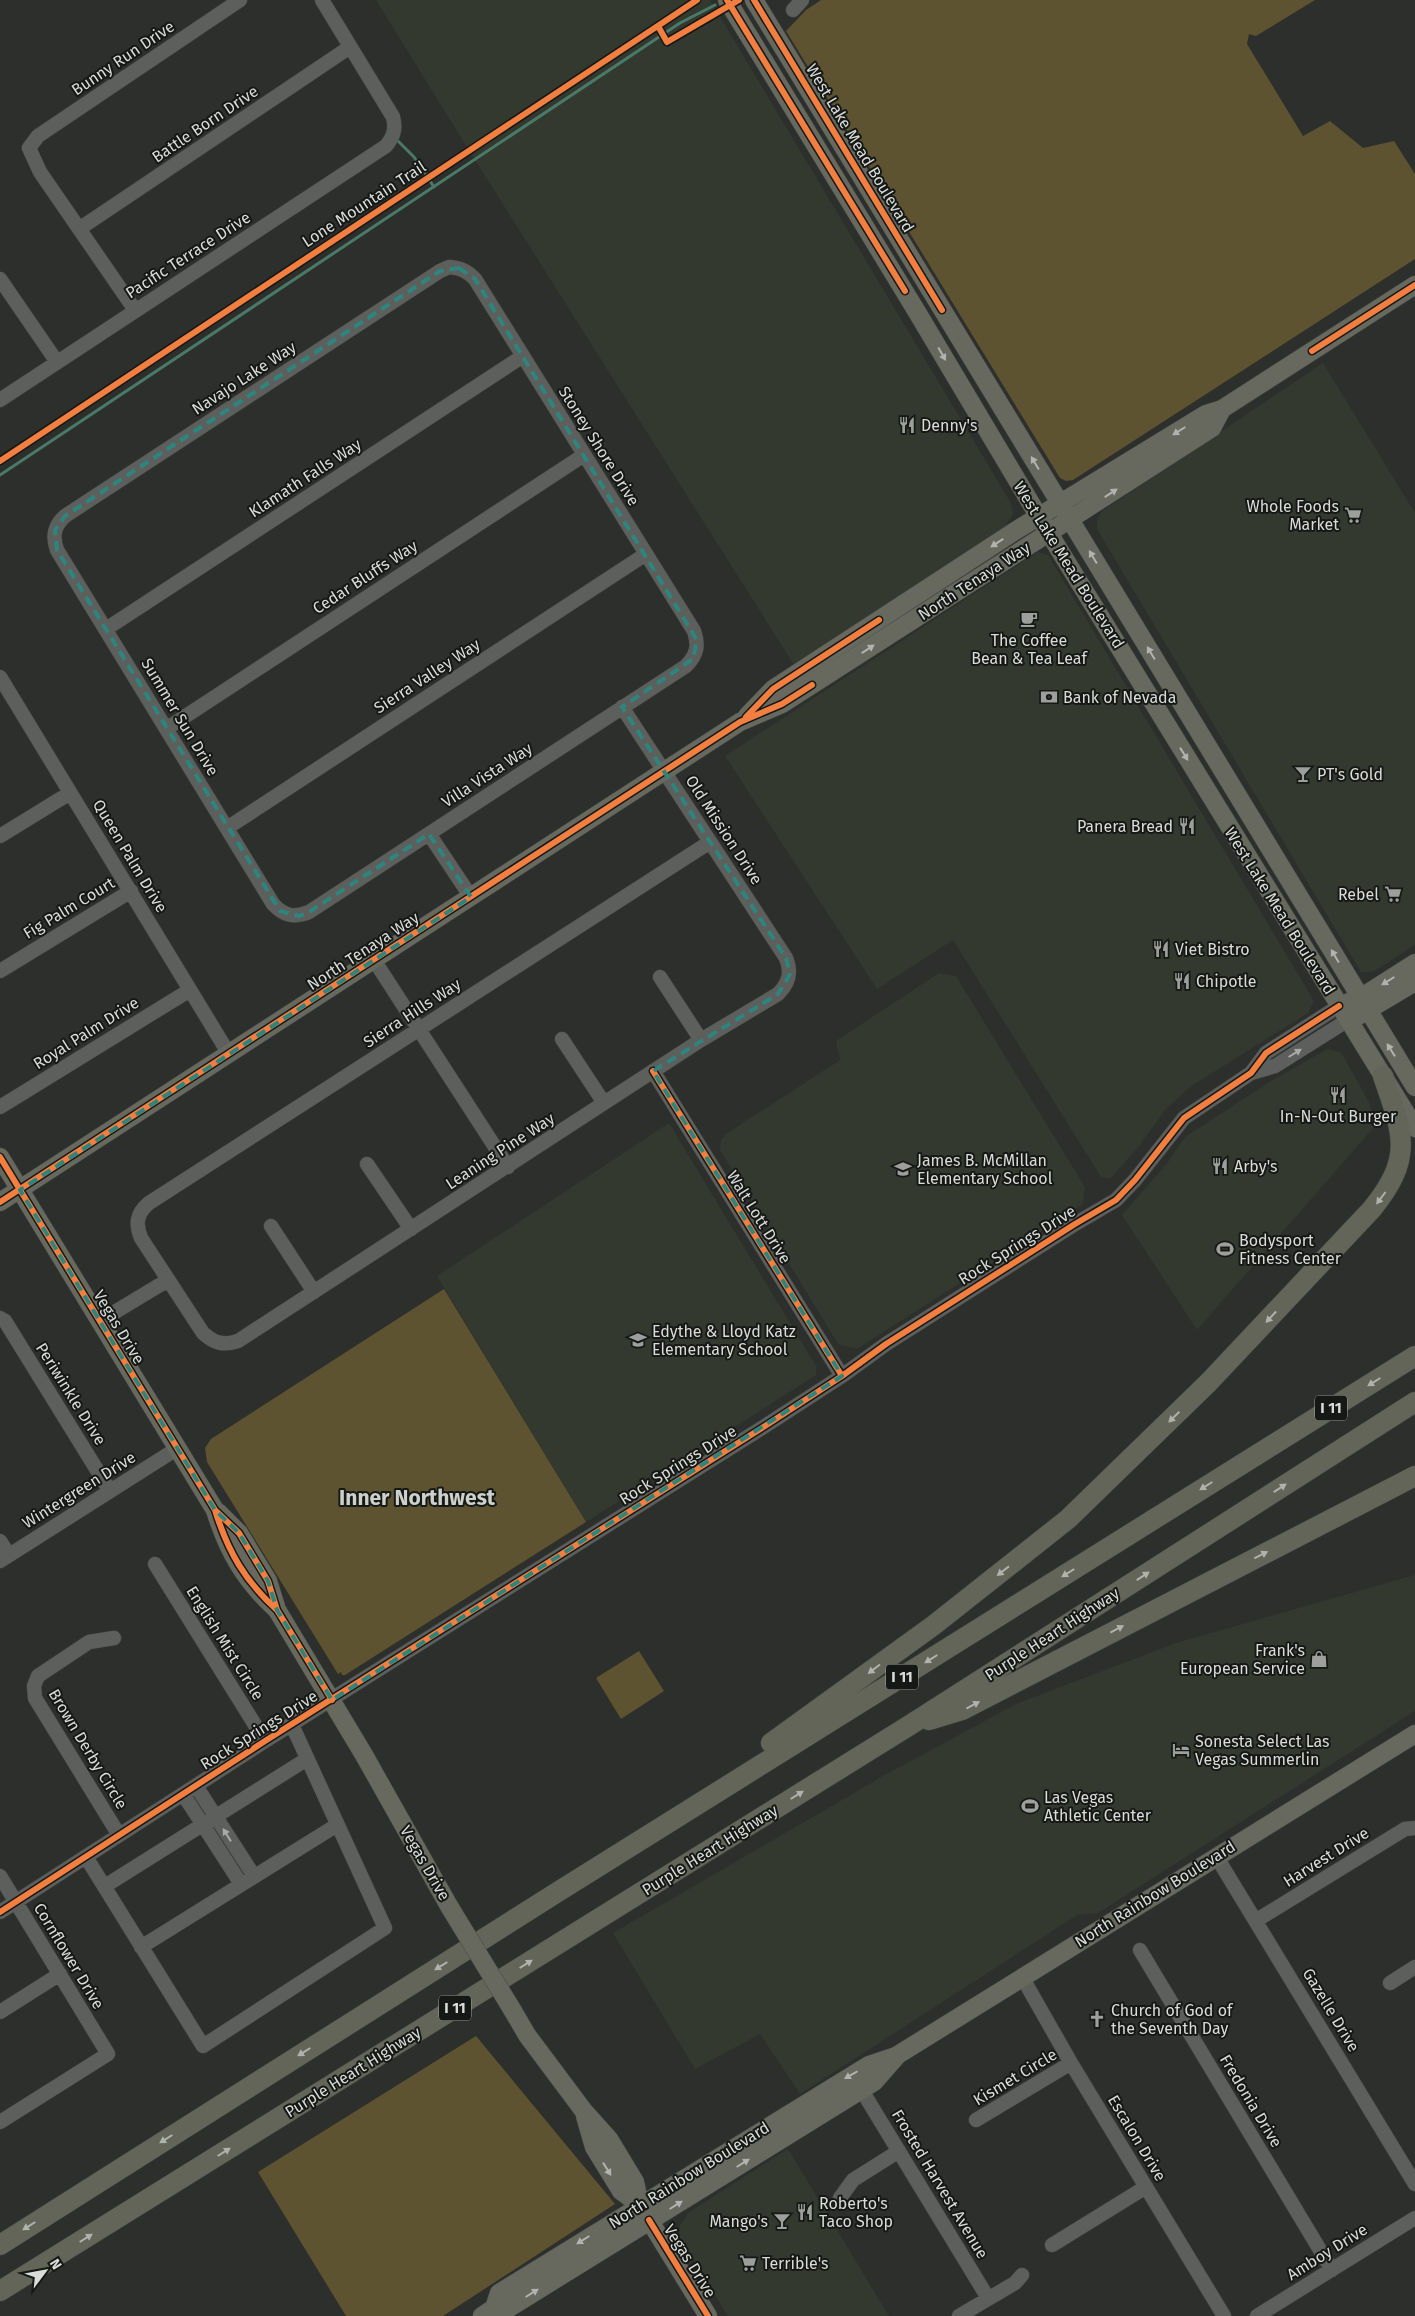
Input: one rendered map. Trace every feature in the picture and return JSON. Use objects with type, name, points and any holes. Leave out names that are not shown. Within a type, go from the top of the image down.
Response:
[{"type":"highway","points":[[556,1893],[675,1804],[785,1734],[1005,1570],[1074,1513],[1208,1383],[1372,1209],[1395,1175],[1402,1154],[1399,1124],[1383,1076]]},
{"type":"highway","name":"I 11","points":[[0,2244],[556,1893],[1415,1356]]},
{"type":"highway","name":"Purple Heart Highway","points":[[0,2291],[910,1725],[1415,1402]]},
{"type":"highway","points":[[910,1725],[962,1710],[1415,1476]]},
{"type":"main road","name":"West Lake Mead Boulevard","points":[[727,0],[918,312],[1048,533],[1415,1128]]},
{"type":"main road","points":[[738,0],[764,41],[770,38],[768,23]]},
{"type":"main road","name":"West Lake Mead Boulevard","points":[[754,0],[1415,1087]]},
{"type":"main road","points":[[760,53],[770,54],[776,59],[803,101],[832,128]]},
{"type":"main road","name":"North Tenaya Way","points":[[740,722],[773,689],[869,626],[1039,517],[1065,512],[1212,428],[1222,409],[1415,285]]},
{"type":"main road","points":[[918,312],[936,300]]},
{"type":"main road","name":"North Tenaya Way","points":[[0,1202],[740,722],[782,704],[1048,533],[1065,512]]},
{"type":"main road","points":[[829,674],[829,665],[869,626]]},
{"type":"main road","points":[[1111,635],[1150,676],[1172,709],[1176,712],[1185,709]]},
{"type":"main road","points":[[782,704],[808,676],[807,667]]},
{"type":"main road","points":[[1164,722],[1182,725],[1203,757],[1221,769]]},
{"type":"main road","points":[[1200,779],[1227,801],[1246,830],[1253,833],[1260,832]]},
{"type":"main road","points":[[1240,846],[1247,843],[1255,844],[1281,884],[1306,908]]},
{"type":"main road","name":"Rock Springs Drive","points":[[1364,1005],[1415,964]]},
{"type":"main road","name":"Rock Springs Drive","points":[[1344,1013],[1415,982]]},
{"type":"main road","name":"Vegas Drive","points":[[0,1157],[216,1510],[225,1541],[230,1550],[255,1590],[276,1610],[332,1700],[449,1906],[513,2011],[528,2035],[583,2110],[594,2147],[621,2191],[640,2205],[708,2316]]},
{"type":"main road","name":"North Rainbow Boulevard","points":[[488,2312],[499,2293],[640,2205],[869,2065],[896,2056],[1415,1734]]},
{"type":"main road","name":"North Rainbow Boulevard","points":[[488,2312],[508,2308],[862,2090],[874,2082],[896,2056]]},
{"type":"street","name":"Bunny Run Drive","points":[[79,229],[40,172],[30,148],[38,136],[240,0]]},
{"type":"street","points":[[322,0],[350,47]]},
{"type":"street","name":"Pacific Terrace Drive","points":[[0,400],[386,146],[394,137],[395,125],[393,117],[350,47]]},
{"type":"street","name":"Battle Born Drive","points":[[79,229],[350,47]]},
{"type":"street","points":[[79,229],[135,310]]},
{"type":"street","name":"Navajo Lake Way","points":[[55,530],[58,523],[65,516],[440,271],[449,268],[459,268]]},
{"type":"street","name":"Stoney Shore Drive","points":[[459,268],[468,272],[475,279],[524,356],[694,631],[698,640],[697,650]]},
{"type":"street","points":[[0,279],[57,362]]},
{"type":"street","name":"Klamath Falls Way","points":[[106,629],[524,356]]},
{"type":"street","name":"Cedar Bluffs Way","points":[[166,729],[584,455]]},
{"type":"street","name":"Summer Sun Drive","points":[[55,530],[54,541],[57,550],[273,904],[280,912],[288,915]]},
{"type":"street","name":"Sierra Valley Way","points":[[227,828],[646,554]]},
{"type":"street","name":"Villa Vista Way","points":[[288,915],[299,916],[309,912],[686,666],[693,659],[697,650]]},
{"type":"street","name":"Queen Palm Drive","points":[[0,677],[5,698],[70,792],[229,1054]]},
{"type":"street","name":"Old Mission Drive","points":[[622,707],[786,958],[790,967],[790,974]]},
{"type":"street","points":[[0,836],[70,792]]},
{"type":"street","points":[[429,834],[471,897]]},
{"type":"street","name":"Sierra Hills Way","points":[[168,1280],[137,1229],[137,1219],[149,1203],[710,842]]},
{"type":"street","name":"Fig Palm Court","points":[[0,971],[130,891]]},
{"type":"street","points":[[374,960],[508,1167]]},
{"type":"street","name":"Leaning Pine Way","points":[[168,1280],[203,1333],[219,1344],[229,1344],[238,1340],[508,1167],[701,1040],[778,994],[786,986],[790,974]]},
{"type":"street","points":[[660,977],[701,1040]]},
{"type":"street","name":"Royal Palm Drive","points":[[0,1107],[190,990]]},
{"type":"street","name":"Rock Springs Drive","points":[[0,1912],[265,1741],[842,1376],[886,1344],[1116,1200],[1135,1180],[1184,1118],[1251,1073],[1274,1066],[1344,1013]]},
{"type":"street","points":[[562,1039],[604,1103]]},
{"type":"street","name":"Walt Lott Drive","points":[[653,1072],[842,1376]]},
{"type":"street","points":[[368,1164],[411,1229]]},
{"type":"street","points":[[271,1226],[314,1292]]},
{"type":"street","points":[[100,1321],[168,1280]]},
{"type":"street","name":"Periwinkle Drive","points":[[0,1318],[5,1321],[110,1491]]},
{"type":"street","name":"Wintergreen Drive","points":[[4,1558],[178,1448]]},
{"type":"street","points":[[0,1541],[4,1558]]},
{"type":"street","name":"English Mist Circle","points":[[155,1564],[265,1741]]},
{"type":"street","name":"Brown Derby Circle","points":[[114,1638],[90,1642],[38,1676],[34,1686],[35,1698],[119,1835]]},
{"type":"street","points":[[86,1857],[202,2046],[385,1928],[292,1725]]},
{"type":"street","points":[[105,1886],[307,1759]]},
{"type":"street","points":[[196,1786],[254,1876]]},
{"type":"street","points":[[183,1794],[241,1884]]},
{"type":"street","points":[[141,1947],[337,1825]]},
{"type":"street","name":"Harvest Drive","points":[[1257,1920],[1405,1829],[1415,1828]]},
{"type":"street","name":"Gazelle Drive","points":[[1216,1856],[1257,1920],[1415,2184]]},
{"type":"street","name":"Cornflower Drive","points":[[0,1876],[108,2054],[0,2122]]},
{"type":"street","name":"Fredonia Drive","points":[[1140,1950],[1332,2270]]},
{"type":"street","points":[[1390,1983],[1415,1967]]},
{"type":"street","points":[[0,2012],[60,1974]]},
{"type":"street","name":"Escalon Drive","points":[[1022,1977],[1071,2063],[1224,2316]]},
{"type":"street","name":"Kismet Circle","points":[[976,2120],[1071,2063]]},
{"type":"street","name":"Frosted Harvest Avenue","points":[[862,2090],[988,2298]]},
{"type":"street","points":[[840,2198],[853,2180],[899,2151]]},
{"type":"street","points":[[1052,2245],[1146,2187]]},
{"type":"street","name":"Amboy Drive","points":[[1257,2316],[1415,2218]]},
{"type":"street","points":[[959,2316],[1015,2283],[1022,2275]]},
{"type":"highlighted area","points":[[459,268],[475,279],[697,640],[693,659],[622,707],[786,958],[790,974],[778,994],[653,1071],[842,1376],[332,1700],[277,1610],[268,1581],[239,1533],[215,1510],[20,1190],[471,897],[429,834],[309,912],[299,916],[280,911],[57,550],[55,530],[65,516],[440,271]]},
{"type":"shaded area","points":[[376,0],[710,0],[1011,503],[1013,514],[1005,526],[794,665]]},
{"type":"shaded area","points":[[821,0],[1315,0],[1256,36],[1249,34],[1247,44],[1303,136],[1330,121],[1363,148],[1394,141],[1415,174],[1415,259],[1073,480],[1066,481],[1060,478],[786,31],[806,10]]},
{"type":"shaded area","points":[[1323,363],[1415,513],[1415,945],[1373,972],[1361,972],[1097,529],[1097,520],[1101,512]]},
{"type":"shaded area","points":[[1038,552],[1048,555],[1314,1001],[1308,1013],[1190,1087],[1166,1109],[1139,1146],[1110,1179],[1101,1177],[953,940],[877,989],[725,756]]},
{"type":"shaded area","name":"James B. McMillan Elementary School","points":[[939,973],[956,976],[1085,1187],[1083,1204],[857,1349],[838,1344],[720,1150],[721,1140],[726,1134],[840,1060],[836,1041]]},
{"type":"shaded area","points":[[1327,1049],[1341,1052],[1369,1102],[1375,1126],[1197,1330],[1122,1215],[1168,1162],[1185,1137],[1268,1083]]},
{"type":"shaded area","name":"Edythe & Lloyd Katz Elementary School","points":[[669,1123],[816,1366],[816,1375],[586,1522],[437,1276]]},
{"type":"shaded area","points":[[444,1289],[586,1522],[345,1675],[342,1675],[341,1672],[338,1674],[207,1462],[205,1448],[211,1439]]},
{"type":"shaded area","points":[[1415,1575],[1415,1711],[1098,1913],[1077,1915],[800,2094],[760,2034],[695,2069],[613,1933],[885,1775],[1016,1704],[1176,1643]]},
{"type":"shaded area","points":[[639,1651],[664,1691],[621,1719],[596,1678]]},
{"type":"shaded area","points":[[476,2036],[615,2204],[443,2316],[346,2316],[258,2172]]},
{"type":"shaded area","points":[[788,2149],[889,2316],[728,2316],[680,2238],[680,2225],[689,2212]]},
{"type":"waterway","points":[[0,475],[680,23],[715,5]]},
{"type":"waterway","points":[[396,139],[414,157],[434,187]]},
{"type":"cycle path","name":"Lone Mountain Trail","points":[[0,461],[697,0]]},
{"type":"cycle path","points":[[727,0],[905,291]]},
{"type":"cycle path","points":[[658,26],[667,42],[739,0]]},
{"type":"cycle path","points":[[754,0],[942,310]]},
{"type":"cycle path","points":[[1312,351],[1415,285]]},
{"type":"cycle path","points":[[746,717],[773,689],[879,620]]},
{"type":"cycle path","points":[[0,1202],[740,722],[782,704],[812,685]]},
{"type":"cycle path","points":[[0,1912],[265,1741],[765,1426],[842,1376],[886,1344],[1116,1200],[1135,1180],[1184,1118],[1251,1073],[1266,1053],[1339,1006]]},
{"type":"cycle path","points":[[653,1071],[842,1376]]},
{"type":"cycle path","points":[[0,1157],[215,1510],[226,1539],[239,1565],[256,1588],[277,1610]]},
{"type":"cycle path","points":[[217,1512],[239,1533],[268,1581],[277,1610],[332,1700]]},
{"type":"cycle path","points":[[649,2220],[708,2316]]},
{"type":"place","name":"Denny's","points":[[907,425]]},
{"type":"place","name":"Whole Foods Market","points":[[1353,515]]},
{"type":"place","name":"The Coffee Bean & Tea Leaf","points":[[1029,619]]},
{"type":"place","name":"Bank of Nevada","points":[[1049,697]]},
{"type":"place","name":"PT's Gold","points":[[1303,774]]},
{"type":"place","name":"Panera Bread","points":[[1187,826]]},
{"type":"place","name":"Rebel","points":[[1393,894]]},
{"type":"place","name":"Viet Bistro","points":[[1161,949]]},
{"type":"place","name":"Chipotle","points":[[1182,981]]},
{"type":"place","name":"In-N-Out Burger","points":[[1338,1095]]},
{"type":"place","name":"Arby's","points":[[1220,1166]]},
{"type":"place","name":"James B. McMillan Elementary School","points":[[903,1169]]},
{"type":"place","name":"Bodysport Fitness Center","points":[[1225,1249]]},
{"type":"place","name":"Edythe & Lloyd Katz Elementary School","points":[[638,1340]]},
{"type":"place","name":"Frank's European Service","points":[[1319,1659]]},
{"type":"place","name":"Sonesta Select Las Vegas Summerlin","points":[[1181,1750]]},
{"type":"place","name":"Las Vegas Athletic Center","points":[[1030,1806]]},
{"type":"place","name":"Church of God of the Seventh Day","points":[[1097,2019]]},
{"type":"place","name":"Roberto's Taco Shop","points":[[805,2212]]},
{"type":"place","name":"Mango's","points":[[782,2221]]},
{"type":"place","name":"Terrible's","points":[[748,2263]]},
{"type":"district","name":"Inner Northwest","points":[[417,1498]]}]
